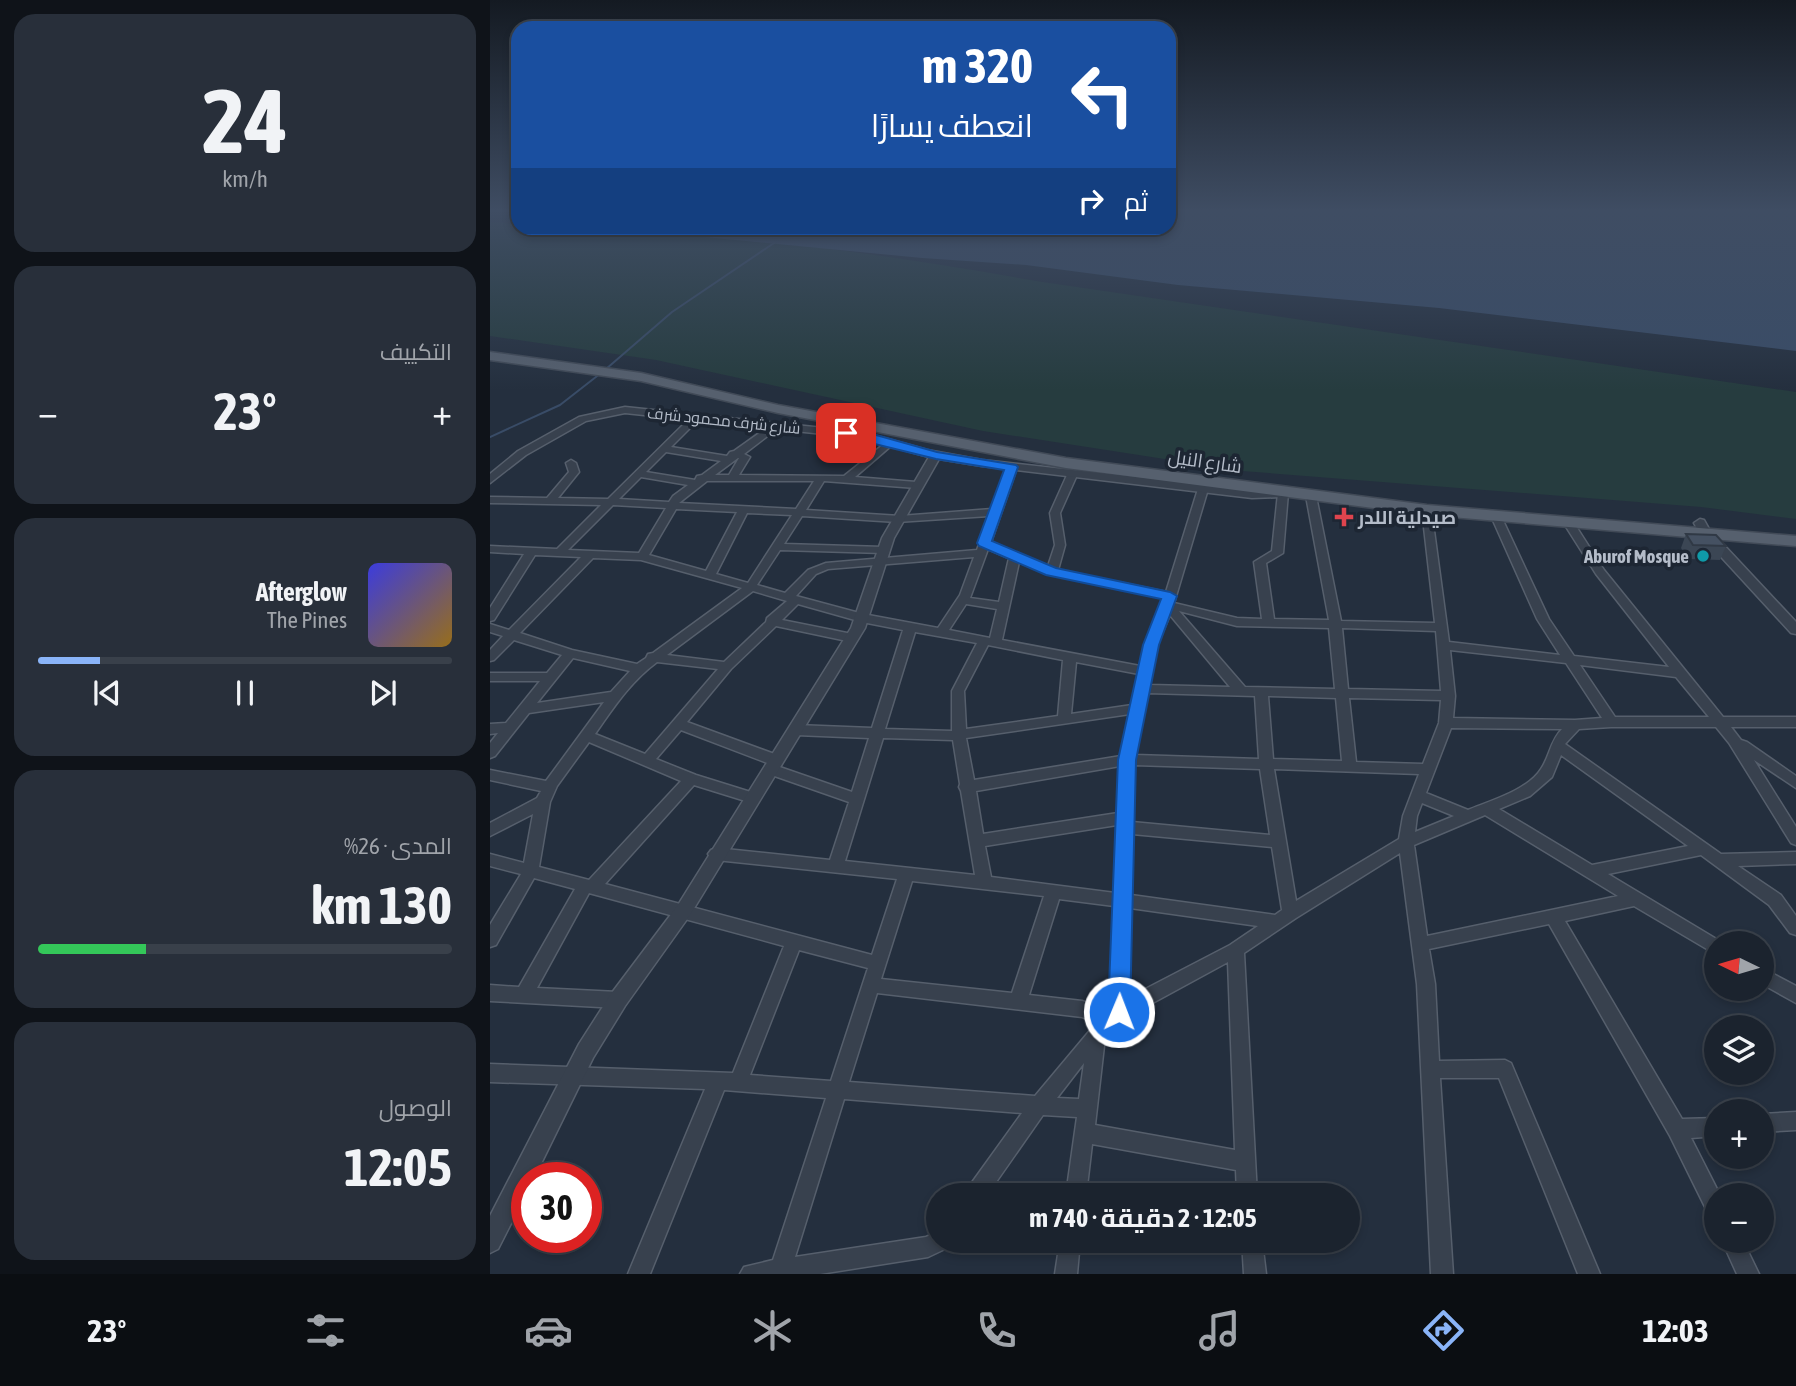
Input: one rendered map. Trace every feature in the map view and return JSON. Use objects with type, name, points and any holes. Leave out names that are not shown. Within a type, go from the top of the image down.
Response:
[{"type":"main road","points":[[490,353],[619,371]]},
{"type":"main road","name":"شارع النيل","points":[[619,371],[955,437],[1092,459],[1426,503],[1796,534]]},
{"type":"main road","name":"شارع النيل","points":[[619,371],[778,409],[1069,469],[1427,510],[1568,522],[1702,527],[1796,541]]},
{"type":"main road","points":[[1013,468],[1069,469],[1092,459]]},
{"type":"street","name":"شارع شرف محمود شرف","points":[[493,475],[529,448],[596,414],[621,410],[862,435],[936,456],[1013,468]]},
{"type":"street","points":[[560,552],[696,417]]},
{"type":"street","points":[[642,557],[670,508],[729,456],[775,426]]},
{"type":"street","points":[[846,479],[889,443]]},
{"type":"street","points":[[663,449],[745,457],[732,478]]},
{"type":"street","points":[[490,1241],[571,1077],[618,1000],[684,910],[716,854],[852,638],[862,618],[881,556],[897,519],[936,456]]},
{"type":"street","points":[[551,501],[573,473],[571,463]]},
{"type":"street","points":[[942,632],[963,600],[1013,468]]},
{"type":"street","points":[[1052,572],[1060,545],[1055,513],[1069,469],[1203,489],[1262,495],[1282,493],[1277,553],[1260,562],[1268,622]]},
{"type":"street","points":[[639,474],[698,481],[732,478],[821,478],[916,485]]},
{"type":"street","points":[[490,830],[546,794],[615,696],[639,669],[750,588],[821,478]]},
{"type":"street","points":[[1078,1183],[1087,1109],[1109,1021],[1122,901],[1127,760],[1136,709],[1154,635],[1169,601],[1203,489]]},
{"type":"street","points":[[1311,496],[1335,623],[1349,766]]},
{"type":"street","points":[[490,500],[611,502],[670,508],[897,519],[997,512]]},
{"type":"street","points":[[1427,510],[1448,696],[1446,723],[1407,828],[1406,842],[1422,944],[1432,1070],[1442,1274]]},
{"type":"street","points":[[709,576],[742,512]]},
{"type":"street","points":[[1496,516],[1531,597],[1568,659],[1611,722]]},
{"type":"street","points":[[1568,522],[1581,537],[1586,553],[1600,572],[1734,740],[1796,839]]},
{"type":"street","points":[[1702,527],[1789,616],[1796,630]]},
{"type":"street","points":[[777,547],[881,556]]},
{"type":"street","points":[[648,761],[727,667],[819,568],[881,556],[983,548],[1015,556],[1052,572],[1169,601],[1228,621],[1442,627]]},
{"type":"street","points":[[490,550],[642,557],[862,618],[1144,671]]},
{"type":"street","points":[[490,617],[532,551]]},
{"type":"street","points":[[490,657],[590,554]]},
{"type":"street","points":[[984,882],[966,787],[959,735],[958,691],[990,642],[1003,606],[1015,556]]},
{"type":"street","points":[[963,600],[1003,606]]},
{"type":"street","points":[[1169,601],[1241,691]]},
{"type":"street","points":[[771,621],[852,638]]},
{"type":"street","points":[[490,628],[570,653],[639,669]]},
{"type":"street","points":[[836,866],[910,628]]},
{"type":"street","points":[[1443,645],[1682,673]]},
{"type":"street","points":[[490,753],[548,677],[570,653]]},
{"type":"street","points":[[652,657],[727,667]]},
{"type":"street","points":[[1064,718],[1070,657]]},
{"type":"street","points":[[490,677],[548,677]]},
{"type":"street","points":[[1141,689],[1448,696]]},
{"type":"street","points":[[1261,691],[1266,764],[1278,842],[1284,917]]},
{"type":"street","points":[[525,709],[615,696]]},
{"type":"street","points":[[796,730],[959,735],[1136,709]]},
{"type":"street","points":[[1446,723],[1576,725],[1611,722],[1796,722]]},
{"type":"street","points":[[678,724],[858,800]]},
{"type":"street","points":[[984,1183],[1039,1105],[1109,1021],[1236,950],[1284,917],[1406,842],[1537,784],[1547,774],[1560,739],[1576,725]]},
{"type":"street","points":[[490,729],[508,728]]},
{"type":"street","points":[[587,736],[691,779],[752,798]]},
{"type":"street","points":[[1734,740],[1796,783]]},
{"type":"street","points":[[1559,747],[1782,905],[1796,928]]},
{"type":"street","points":[[966,787],[1127,760],[1429,769]]},
{"type":"street","points":[[490,775],[546,794]]},
{"type":"street","points":[[523,996],[589,886],[691,779]]},
{"type":"street","points":[[490,940],[530,872],[546,794]]},
{"type":"street","points":[[1418,796],[1467,815]]},
{"type":"street","points":[[1486,808],[1704,940]]},
{"type":"street","points":[[976,841],[1124,823],[1278,842]]},
{"type":"street","points":[[1591,871],[1703,849]]},
{"type":"street","points":[[716,854],[1284,917]]},
{"type":"street","points":[[1719,860],[1796,858]]},
{"type":"street","points":[[490,860],[877,964]]},
{"type":"street","points":[[780,1271],[906,874]]},
{"type":"street","points":[[1018,1002],[1053,891]]},
{"type":"street","points":[[1422,944],[1635,899]]},
{"type":"street","points":[[1554,917],[1677,1129],[1704,1184]]},
{"type":"street","points":[[639,1274],[794,942]]},
{"type":"street","points":[[1236,950],[1246,1183]]},
{"type":"street","points":[[1774,982],[1796,995]]},
{"type":"street","points":[[871,985],[1082,1009],[1109,1021]]},
{"type":"street","points":[[490,993],[618,1000]]},
{"type":"street","points":[[1432,1070],[1505,1069],[1589,1274]]},
{"type":"street","points":[[490,1073],[728,1082],[1087,1109]]},
{"type":"street","points":[[1774,1122],[1796,1121]]},
{"type":"street","points":[[1677,1129],[1704,1128]]},
{"type":"street","points":[[1084,1133],[1243,1161]]},
{"type":"street","points":[[751,1274],[926,1247]]},
{"type":"street","points":[[1066,1273],[1068,1253]]},
{"type":"street","points":[[1253,1253],[1255,1274]]},
{"type":"street","points":[[1738,1253],[1748,1274]]},
{"type":"green space","points":[[490,270],[972,270],[1796,392],[1796,519],[1701,507],[1242,471],[983,431],[656,360],[490,336]]},
{"type":"water","points":[[1067,270],[1796,270],[1796,351],[1439,308],[1178,285]]},
{"type":"building","points":[[1686,534],[1716,535],[1726,546],[1693,545]]},
{"type":"waterway","points":[[606,369],[672,312],[733,270]]},
{"type":"waterway","points":[[490,437],[560,405],[601,373]]},
{"type":"place","name":"صيدلية اللدر","points":[[1344,517]]},
{"type":"place","name":"Aburof Mosque","points":[[1703,556]]},
{"type":"route","points":[[846,433],[869,436],[936,456],[1012,467],[984,543],[1052,572],[1170,596],[1151,645],[1127,760],[1119,1012]]}]
